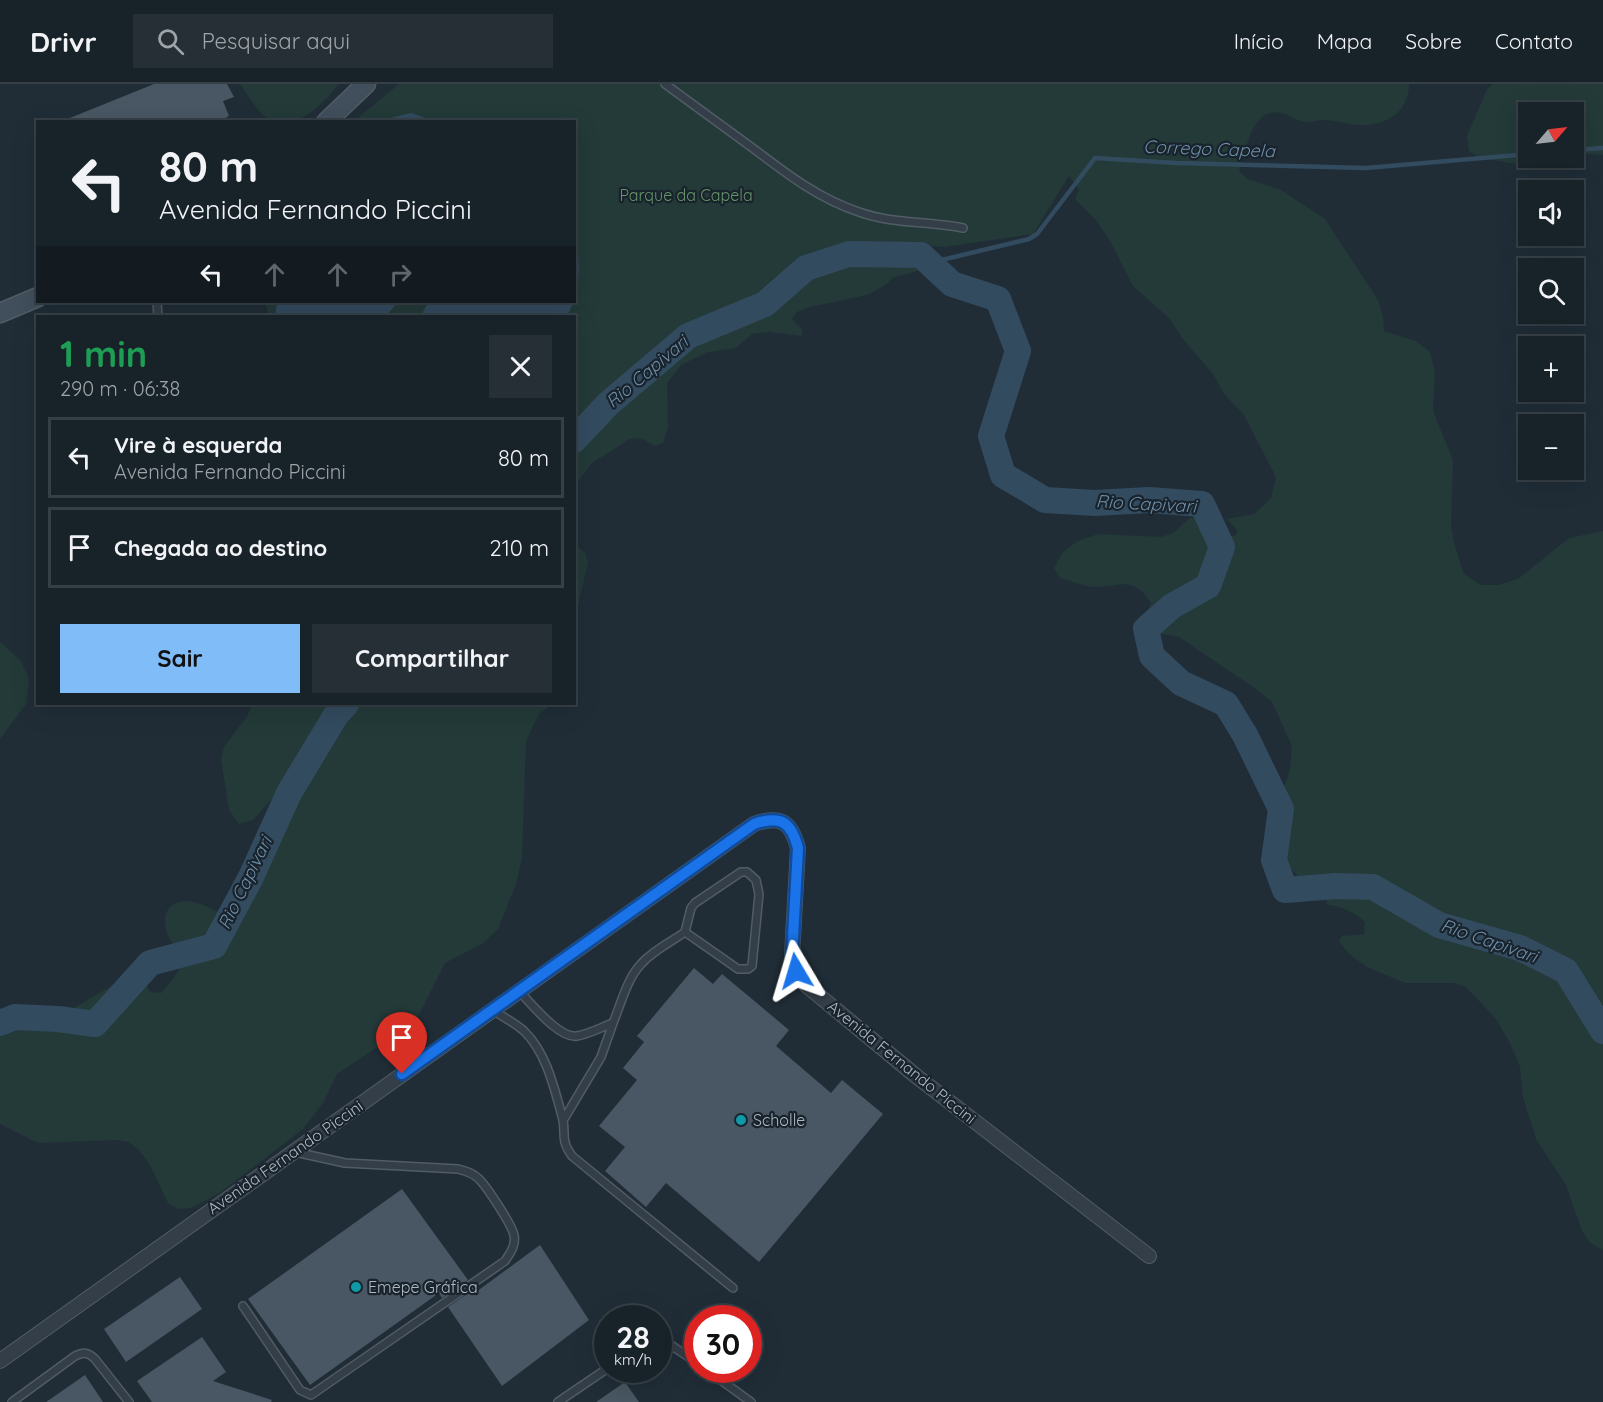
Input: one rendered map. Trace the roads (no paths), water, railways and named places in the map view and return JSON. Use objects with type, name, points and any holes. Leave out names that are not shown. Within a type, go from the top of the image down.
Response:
[{"type":"street","points":[[328,120],[366,84]]},
{"type":"street","points":[[0,313],[36,298]]},
{"type":"street","name":"Avenida Fernando Piccini","points":[[0,1361],[754,824],[770,819],[784,822],[794,832],[798,848],[792,955],[796,971],[806,985],[916,1076],[1149,1257]]},
{"type":"lane","points":[[665,84],[799,183],[826,199],[884,220],[936,223],[963,228]]},
{"type":"lane","points":[[564,1119],[601,1057],[633,975],[640,964],[685,932],[691,908],[700,898],[741,872],[747,872],[756,880],[759,894],[754,962],[748,969],[738,969],[685,932]]},
{"type":"lane","points":[[519,991],[555,1027],[568,1035],[575,1037],[613,1023]]},
{"type":"lane","points":[[493,1010],[523,1030],[535,1044],[544,1062],[564,1119],[563,1138],[572,1156],[733,1288]]},
{"type":"lane","points":[[243,1306],[300,1390],[311,1395],[505,1261],[513,1250],[514,1236],[508,1223],[480,1180],[470,1173],[458,1169],[345,1163],[292,1151]]},
{"type":"lane","points":[[12,1402],[75,1356],[83,1353],[90,1354],[95,1359],[129,1402]]},
{"type":"lane","points":[[558,1402],[594,1378]]},
{"type":"lane","points":[[725,1383],[751,1402]]},
{"type":"water","points":[[411,113],[431,120],[382,120]]},
{"type":"water","points":[[576,244],[579,269],[576,292]]},
{"type":"water","points":[[277,303],[397,303],[387,315],[275,315]]},
{"type":"water","points":[[428,303],[573,303],[567,315],[423,315]]},
{"type":"waterway","name":"Corrego Capela","points":[[1584,149],[1603,148]]},
{"type":"waterway","name":"Corrego Capela","points":[[929,263],[1029,239],[1037,234],[1095,158],[1176,163],[1366,168],[1518,155]]},
{"type":"waterway","name":"Rio Capivari","points":[[576,438],[608,404],[688,336],[765,304],[806,268],[849,254],[921,255],[952,284],[998,299],[1018,351],[991,436],[1003,475],[1045,500],[1095,503],[1149,500],[1202,504],[1222,547],[1208,586],[1172,606],[1146,629],[1152,656],[1181,683],[1226,704],[1245,735],[1281,809],[1274,860],[1285,890],[1336,886],[1373,887],[1439,925],[1520,948],[1566,971],[1603,1031]]},
{"type":"waterway","name":"Rio Capivari","points":[[0,1023],[15,1017],[95,1024],[150,963],[214,946],[251,877],[289,793],[336,715],[345,705]]},
{"type":"place","name":"Scholle","points":[[741,1120]]},
{"type":"place","name":"Emepe Gráfica","points":[[356,1287]]},
{"type":"park label","name":"Parque da Capela","points":[[686,195]]}]
